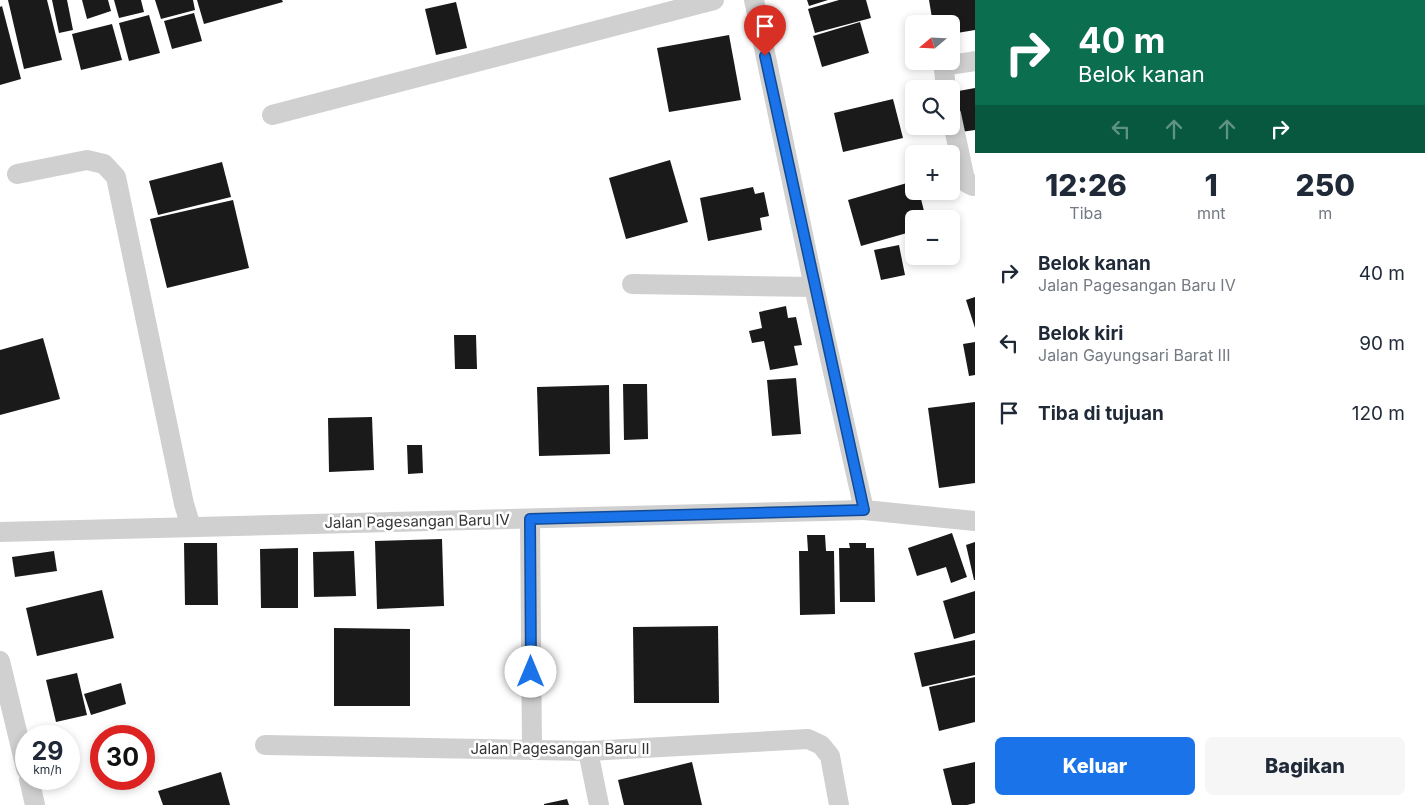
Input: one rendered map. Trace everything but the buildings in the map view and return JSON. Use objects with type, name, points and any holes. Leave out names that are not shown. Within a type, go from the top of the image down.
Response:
[{"type":"street","points":[[272,115],[714,0]]},
{"type":"street","points":[[754,0],[814,287],[864,510]]},
{"type":"street","points":[[945,80],[944,70],[950,65],[975,61]]},
{"type":"street","points":[[955,135],[964,175],[967,183],[973,186]]},
{"type":"street","points":[[17,174],[87,160],[104,164],[116,178],[184,504],[191,527]]},
{"type":"street","points":[[632,284],[814,287]]},
{"type":"street","name":"Jalan Pagesangan Baru IV","points":[[0,532],[864,510],[975,522]]},
{"type":"street","points":[[530,519],[532,749]]},
{"type":"street","points":[[0,661],[15,725]]},
{"type":"street","name":"Jalan Pagesangan Baru II","points":[[264,745],[588,751],[808,740],[821,745],[830,756],[839,805]]},
{"type":"street","points":[[588,751],[599,805]]},
{"type":"street","points":[[31,790],[35,805]]},
{"type":"route","points":[[531,672],[530,519],[864,510],[765,56]]}]
